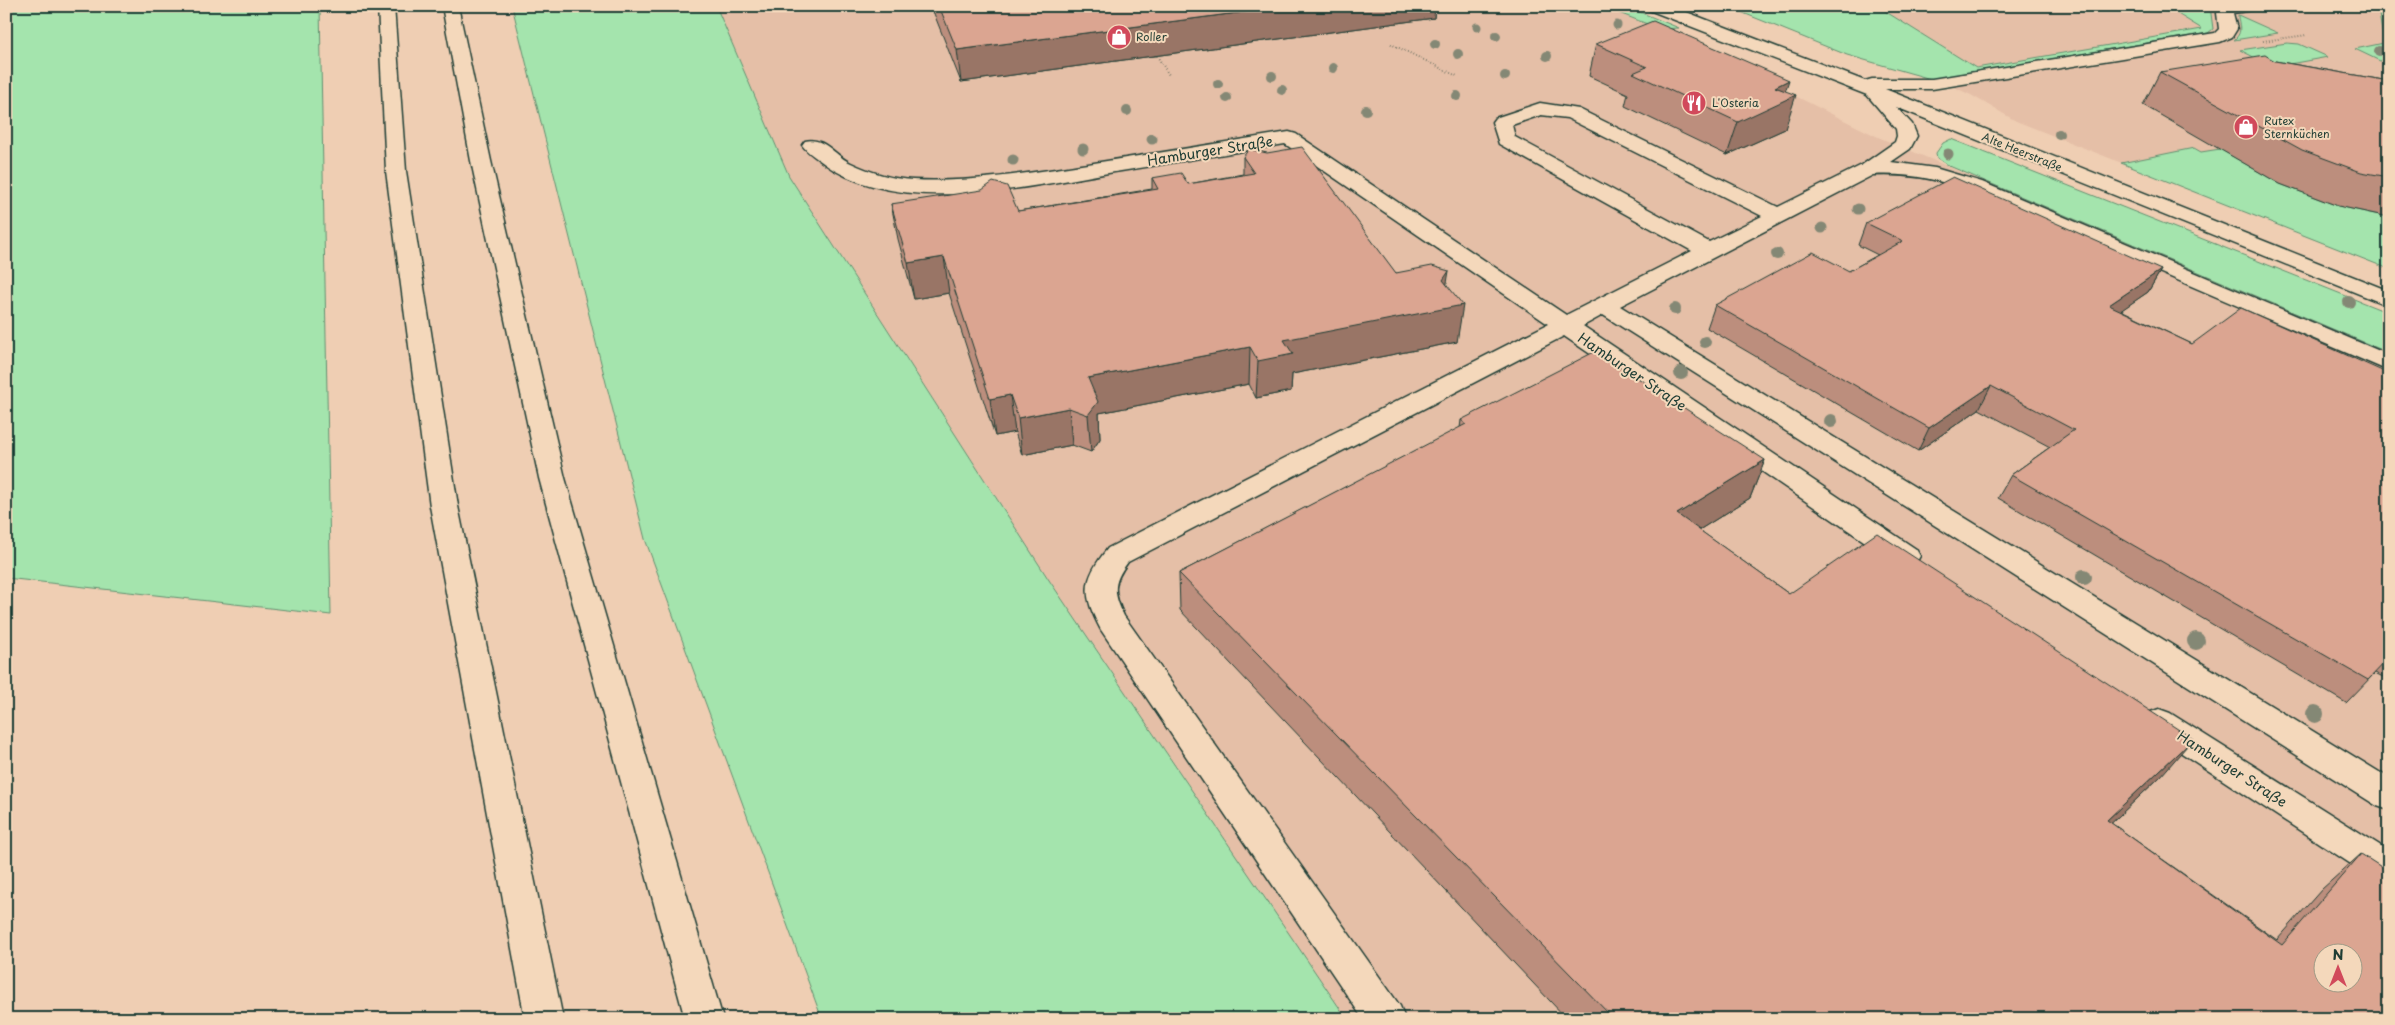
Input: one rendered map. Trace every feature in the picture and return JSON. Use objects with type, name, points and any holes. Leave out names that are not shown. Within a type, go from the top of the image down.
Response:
[{"type":"main road","points":[[386,6],[396,172],[444,506],[544,1019]]},
{"type":"main road","points":[[450,6],[481,161],[552,478],[704,1019]]},
{"type":"main road","name":"Alte Heerstraße","points":[[1655,6],[2389,299]]},
{"type":"main road","points":[[1848,82],[1888,85],[1932,84],[2220,37],[2228,29],[2225,13],[2228,9],[2247,6]]},
{"type":"main road","points":[[1386,1019],[1112,622],[1100,597],[1103,574],[1118,555],[1869,169],[1903,145],[1907,136],[1905,128],[1871,91]]},
{"type":"main road","points":[[1709,251],[1506,140],[1502,122],[1540,109],[1572,113],[1779,216]]},
{"type":"main road","name":"Hamburger Straße","points":[[812,145],[842,167],[880,181],[911,186],[958,187],[1012,182],[1289,138],[1927,570]]},
{"type":"main road","points":[[1869,169],[1904,168],[1929,171],[1975,186],[2389,364]]},
{"type":"main road","points":[[1604,306],[2389,796]]},
{"type":"main road","name":"Hamburger Straße","points":[[2143,712],[2389,870]]},
{"type":"path","points":[[1391,44],[1457,76]]},
{"type":"path","points":[[1156,56],[1168,75]]},
{"type":"shaded area","points":[[716,6],[1601,6],[1660,29],[1878,137],[2389,353],[2389,1019],[1347,1019],[1049,580],[789,176]]},
{"type":"shaded area","points":[[1762,6],[2389,6],[2389,269],[2016,121],[1971,95],[1864,45]]},
{"type":"green space","points":[[6,6],[320,6],[331,615],[6,578]]},
{"type":"green space","points":[[512,6],[716,6],[789,176],[1049,580],[1347,1019],[822,1019],[645,539]]},
{"type":"green space","points":[[1601,6],[1625,6],[1679,28],[1660,29]]},
{"type":"green space","points":[[1726,6],[1860,6],[1883,10],[1976,68],[2202,29],[2176,13],[2174,8],[2176,6],[2210,6],[2213,29],[2208,33],[1931,79],[1847,55]]},
{"type":"green space","points":[[2384,6],[2389,6],[2389,59],[2380,61],[2355,49],[2384,43],[2379,14]]},
{"type":"green space","points":[[2238,15],[2278,33],[2234,40],[2240,31]]},
{"type":"green space","points":[[2287,43],[2299,44],[2328,57],[2273,67],[2240,50]]},
{"type":"green space","points":[[1951,139],[2389,313],[2389,353],[1947,165],[1937,158],[1936,153],[1943,143]]},
{"type":"green space","points":[[2194,148],[2201,152],[2220,149],[2280,184],[2338,206],[2389,217],[2389,269],[2121,163]]},
{"type":"building","points":[[939,6],[1290,6],[957,50]]},
{"type":"building","points":[[1653,21],[1789,80],[1775,87],[1796,95],[1738,122],[1633,73],[1647,67],[1596,44]]},
{"type":"building","points":[[2265,55],[2275,61],[2389,81],[2389,177],[2361,172],[2302,150],[2160,72]]},
{"type":"building","points":[[1302,147],[1396,273],[1432,266],[1449,271],[1443,280],[1463,305],[1284,340],[1293,354],[1258,361],[1250,347],[1088,378],[1098,402],[1088,415],[1069,408],[1018,418],[1010,395],[990,399],[944,257],[908,263],[891,204],[982,190],[993,182],[1007,186],[1018,211],[1158,189],[1152,178],[1181,173],[1188,184],[1254,173],[1243,157],[1249,149],[1267,153]]},
{"type":"building","points":[[1953,177],[2161,270],[2109,305],[2192,344],[2241,308],[2389,374],[2389,658],[2368,680],[2011,475],[2074,430],[1991,386],[1929,428],[1715,305],[1813,252],[1849,271],[1903,241],[1866,223]]},
{"type":"building","points":[[1596,351],[1765,460],[1677,514],[1789,594],[1877,533],[2193,739],[2107,820],[2282,945],[2361,854],[2389,872],[2389,1019],[1614,1019],[1179,573],[1466,424],[1461,420]]},
{"type":"place","name":"Roller","points":[[1119,37]]},
{"type":"place","name":"L'Osteria","points":[[1694,103]]},
{"type":"place","name":"Rutex Sternküchen","points":[[2246,127]]}]
